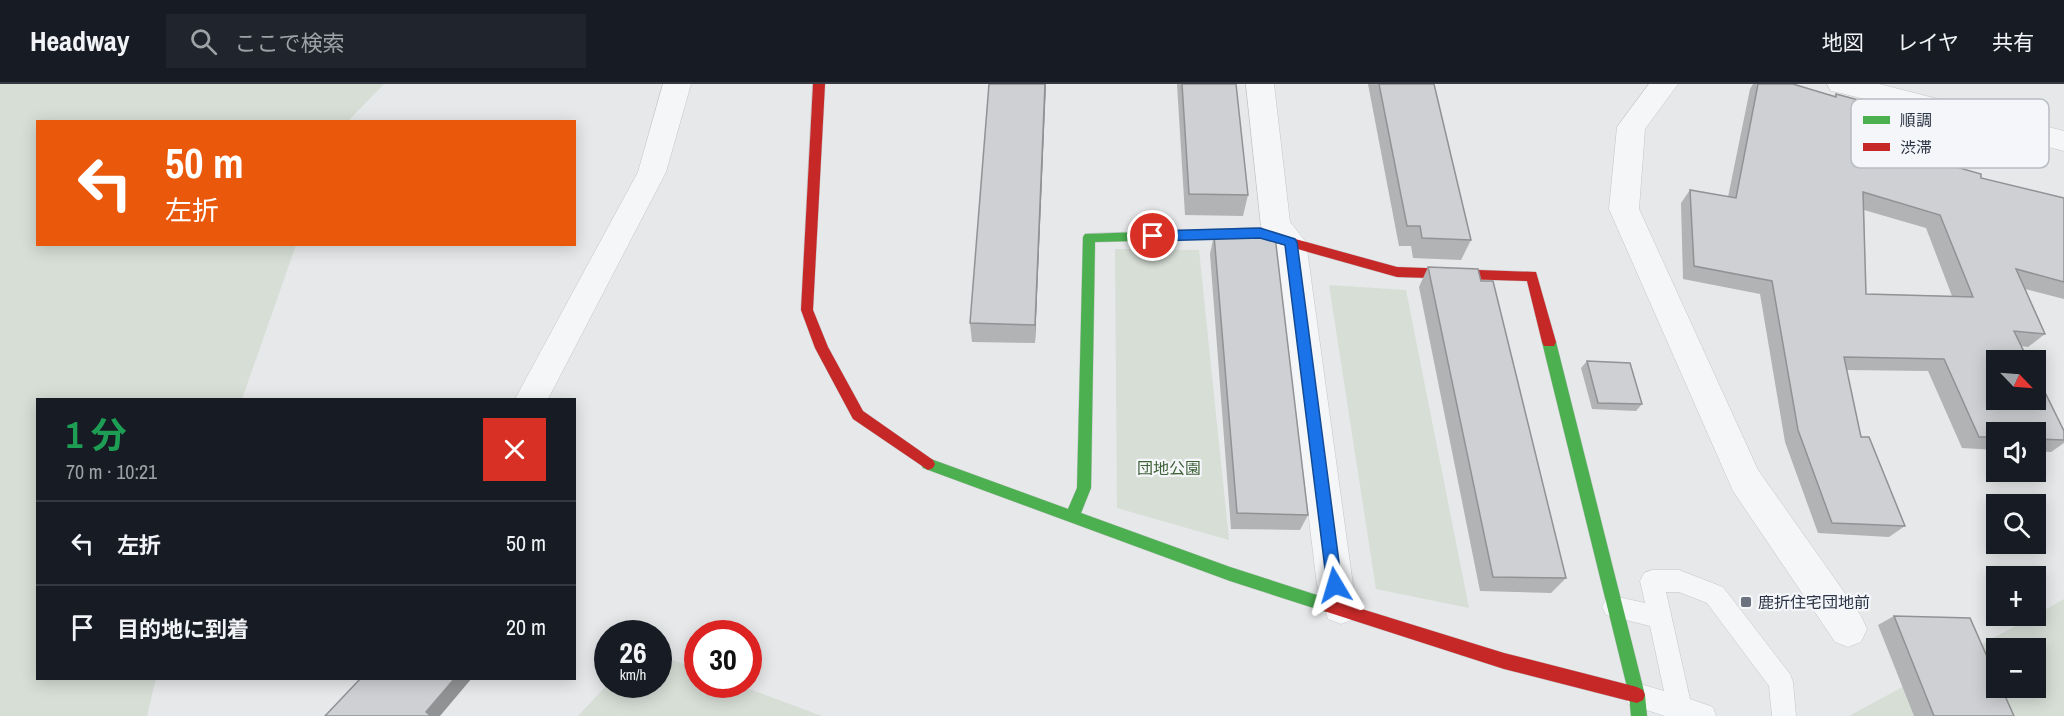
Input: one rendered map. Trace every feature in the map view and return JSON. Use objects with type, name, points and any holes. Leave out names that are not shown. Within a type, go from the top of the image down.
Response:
[{"type":"street","points":[[532,398],[652,172],[677,84]]},
{"type":"street","points":[[819,84],[807,310],[822,348],[858,415],[927,463],[1230,574],[1341,607],[1638,706]]},
{"type":"street","points":[[1260,84],[1276,226],[1291,242],[1335,585],[1341,607]]},
{"type":"street","points":[[1664,84],[1631,127],[1624,209],[1745,480],[1848,629]]},
{"type":"street","points":[[1841,84],[1900,99]]},
{"type":"street","points":[[2049,137],[2064,141]]},
{"type":"street","points":[[1072,517],[1084,488],[1089,237],[1260,233],[1396,272],[1532,276],[1638,706]]},
{"type":"lane","points":[[1680,709],[1652,581],[1679,581],[1715,595],[1781,682],[1784,716]]},
{"type":"lane","points":[[1614,607],[1660,616]]},
{"type":"lane","points":[[1638,706],[1680,709],[1704,716]]},
{"type":"green space","points":[[0,84],[384,84],[349,120],[36,120],[36,246],[296,246],[242,398],[36,398],[36,680],[156,680],[147,716],[0,716]]},
{"type":"green space","name":"団地公園","points":[[1115,249],[1199,250],[1229,540],[1117,508]]},
{"type":"green space","points":[[1329,285],[1406,290],[1469,608],[1376,589]]},
{"type":"green space","points":[[2064,599],[2064,716],[1849,716],[1986,642],[1986,698],[2046,698],[2046,638],[1993,638],[2016,626],[2046,626],[2046,609]]},
{"type":"green space","points":[[672,660],[684,664],[684,698],[762,698],[762,694],[822,716],[578,716],[595,698],[672,698]]},
{"type":"building","points":[[989,84],[1045,84],[1035,325],[970,323]]},
{"type":"building","points":[[1182,84],[1236,84],[1248,195],[1189,194]]},
{"type":"building","points":[[1379,84],[1434,84],[1471,240],[1422,238],[1420,226],[1407,226]]},
{"type":"building","points":[[1758,84],[1793,84],[1836,97],[1836,94],[1855,99],[1851,99],[1851,168],[1960,168],[1981,174],[1981,178],[2064,198],[2064,282],[2016,269],[2045,334],[2014,331],[2023,350],[1986,350],[1986,410],[2046,410],[2046,394],[2064,431],[2064,440],[2046,439],[2046,422],[1986,422],[1986,437],[1979,437],[1944,359],[1844,357],[1861,437],[1869,437],[1905,526],[1832,523],[1798,430],[1772,281],[1694,266],[1690,190],[1736,198]],"holes":[[[1863,192],[1940,215],[1973,297],[1866,294]]]},
{"type":"building","points":[[1214,235],[1275,236],[1308,515],[1237,513]]},
{"type":"building","points":[[1428,267],[1478,269],[1481,281],[1493,281],[1566,578],[1493,577]]},
{"type":"building","points":[[1587,361],[1630,363],[1642,404],[1598,403]]},
{"type":"building","points":[[1894,616],[1970,618],[1986,654],[1986,698],[2006,698],[2014,716],[1934,716]]},
{"type":"building","points":[[359,680],[453,680],[426,712],[431,716],[325,716]]},
{"type":"traffic: fast","points":[[1072,517],[1084,488],[1089,237],[1255,233]]},
{"type":"traffic: fast","points":[[1549,342],[1637,695],[1639,716]]},
{"type":"traffic: fast","points":[[928,464],[1230,574],[1326,605]]},
{"type":"traffic: jam","points":[[819,84],[807,310],[822,348],[858,415],[928,464]]},
{"type":"traffic: jam","points":[[1255,233],[1397,272],[1532,276],[1549,342]]},
{"type":"traffic: jam","points":[[1326,605],[1504,661],[1637,695]]},
{"type":"place","name":"鹿折住宅団地前","points":[[1746,602]]},
{"type":"route","points":[[1153,236],[1260,233],[1291,242],[1335,585]]}]
